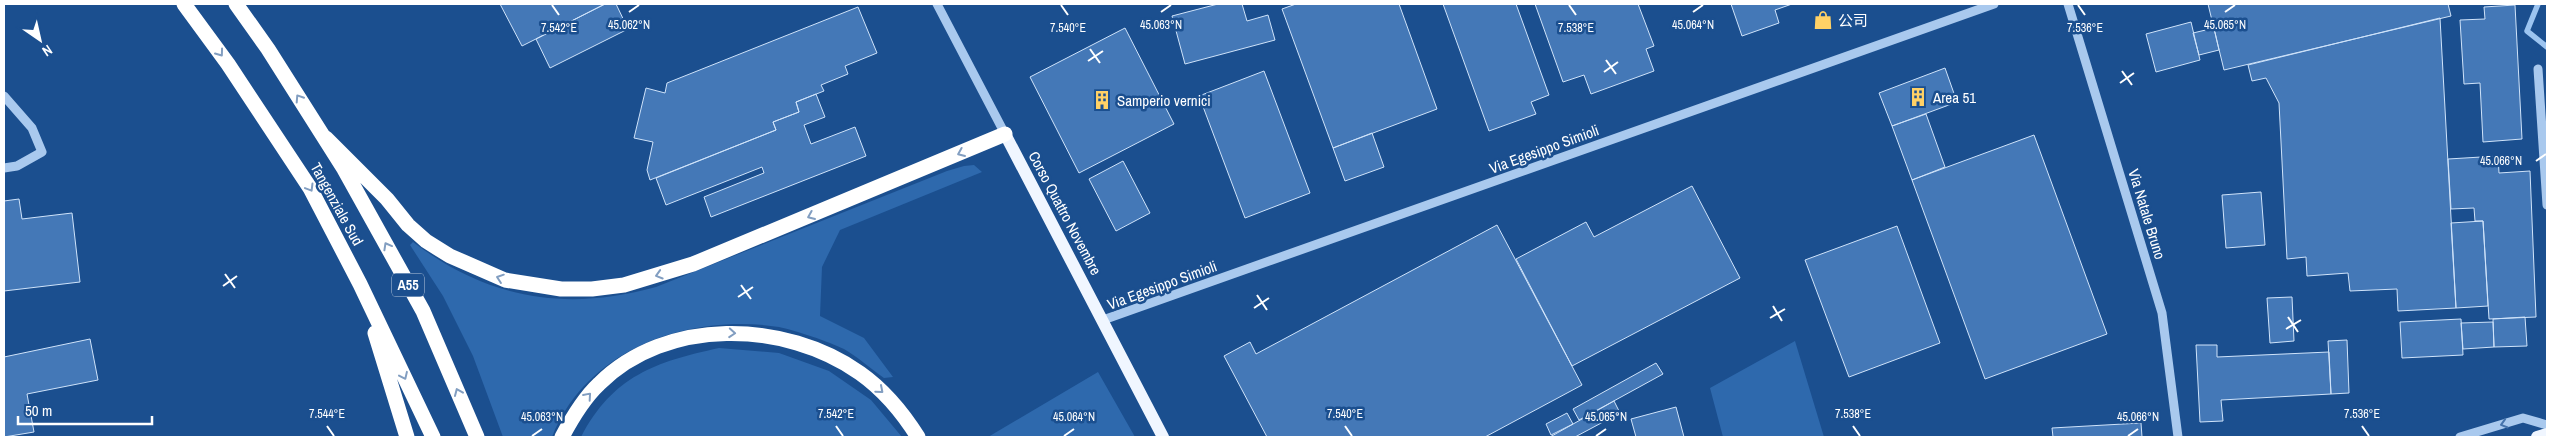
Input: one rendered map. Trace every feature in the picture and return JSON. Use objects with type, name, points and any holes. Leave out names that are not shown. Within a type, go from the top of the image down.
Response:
[{"type":"highway","name":"Tangenziale Sud","points":[[184,4],[228,64],[310,188],[360,284],[433,437]]},
{"type":"highway","name":"Tangenziale Sud","points":[[236,4],[326,138],[423,311],[477,437]]},
{"type":"highway","points":[[326,138],[388,199],[408,225],[426,241],[450,256],[505,280],[561,289],[592,289],[624,285],[693,264],[1005,134]]},
{"type":"highway","points":[[360,284],[407,437]]},
{"type":"highway","points":[[562,437],[579,406],[600,383],[627,363],[656,347],[689,337],[724,333],[764,336],[790,341],[831,355],[860,373],[886,396],[918,437]]},
{"type":"main road","name":"Corso Quattro Novembre","points":[[1005,134],[1163,437]]},
{"type":"main road","points":[[2537,437],[2547,434]]},
{"type":"street","name":"Corso Quattro Novembre","points":[[936,4],[1005,134]]},
{"type":"street","name":"Via Egesippo Simioli","points":[[1103,320],[1994,4]]},
{"type":"street","name":"Via Natale Bruno","points":[[2068,4],[2162,313],[2178,437]]},
{"type":"street","points":[[2538,69],[2547,205]]},
{"type":"street","points":[[4,96],[32,128],[42,152],[17,166],[4,168]]},
{"type":"street","points":[[2460,437],[2523,418],[2547,425]]},
{"type":"shaded area","points":[[974,165],[982,172],[840,230],[822,267],[820,316],[864,338],[893,377],[884,378],[844,349],[794,331],[779,327],[745,324],[711,326],[677,332],[645,343],[616,359],[590,380],[568,406],[552,437],[503,437],[473,356],[443,296],[410,245],[413,242],[441,261],[470,277],[499,288],[559,299],[591,299],[623,295],[656,287],[947,171]]},
{"type":"shaded area","points":[[1795,341],[1824,437],[1723,437],[1710,388]]},
{"type":"shaded area","points":[[719,348],[779,353],[829,371],[871,400],[902,437],[581,437],[593,416],[607,399],[638,375],[675,359]]},
{"type":"shaded area","points":[[1098,372],[1135,437],[988,437]]},
{"type":"building","points":[[500,4],[605,4],[522,46]]},
{"type":"building","points":[[605,4],[616,4],[628,29],[550,68],[536,39]]},
{"type":"building","points":[[1218,4],[1242,4],[1247,21],[1268,15],[1275,40],[1185,64],[1172,16]]},
{"type":"building","points":[[1296,4],[1399,4],[1437,109],[1333,148],[1282,9]]},
{"type":"building","points":[[1443,4],[1516,4],[1549,95],[1531,102],[1536,114],[1489,131]]},
{"type":"building","points":[[1535,4],[1638,4],[1654,46],[1646,49],[1654,71],[1591,94],[1584,75],[1563,82]]},
{"type":"building","points":[[1731,4],[1792,4],[1775,10],[1779,23],[1742,36]]},
{"type":"building","points":[[2208,4],[2448,4],[2451,16],[2224,70]]},
{"type":"building","points":[[2515,5],[2522,139],[2483,142],[2480,83],[2464,84],[2460,20],[2485,19],[2484,7]]},
{"type":"building","points":[[858,7],[877,53],[845,66],[848,74],[821,85],[824,91],[796,102],[799,112],[773,122],[776,130],[650,180],[647,170],[653,142],[634,138],[646,88],[665,93],[667,83]]},
{"type":"building","points":[[2440,18],[2456,308],[2398,311],[2397,289],[2350,291],[2348,273],[2307,276],[2306,257],[2287,259],[2279,103],[2266,78],[2252,81],[2248,65]]},
{"type":"building","points":[[2191,22],[2200,60],[2156,72],[2146,34]]},
{"type":"building","name":"Samperio vernici","points":[[1125,28],[1174,124],[1079,173],[1030,77]]},
{"type":"building","points":[[2214,28],[2219,50],[2199,55],[2193,33]]},
{"type":"building","name":"Area 51","points":[[1945,68],[1957,102],[1892,126],[1879,93]]},
{"type":"building","points":[[1264,71],[1310,193],[1245,218],[1199,96]]},
{"type":"building","points":[[816,94],[825,117],[804,125],[811,144],[855,127],[866,156],[711,217],[704,197],[764,173],[762,167],[666,205],[656,178],[776,130],[773,122],[799,112],[796,102]]},
{"type":"building","points":[[1926,114],[1945,167],[1912,180],[1892,126]]},
{"type":"building","points":[[1372,133],[1384,167],[1345,181],[1333,148]]},
{"type":"building","points":[[2034,135],[2107,334],[1985,379],[1912,180]]},
{"type":"building","points":[[2498,156],[2499,173],[2530,171],[2536,317],[2489,319],[2483,221],[2475,221],[2474,208],[2451,209],[2448,159]]},
{"type":"building","points":[[1123,161],[1150,213],[1116,231],[1089,179]]},
{"type":"building","points":[[1692,186],[1740,278],[1572,366],[1516,259],[1586,222],[1594,237]]},
{"type":"building","points":[[2261,192],[2265,245],[2226,248],[2222,195]]},
{"type":"building","points":[[19,199],[22,219],[72,213],[80,282],[4,291],[4,201]]},
{"type":"building","points":[[2483,221],[2488,306],[2456,308],[2451,223]]},
{"type":"building","points":[[1497,225],[1582,385],[1485,437],[1267,437],[1224,356],[1250,342],[1256,354]]},
{"type":"building","points":[[1897,226],[1940,343],[1849,377],[1805,260]]},
{"type":"building","points":[[2292,297],[2294,341],[2270,343],[2267,298]]},
{"type":"building","points":[[2525,317],[2527,346],[2494,347],[2493,319]]},
{"type":"building","points":[[2461,319],[2463,355],[2402,358],[2400,322]]},
{"type":"building","points":[[2493,322],[2494,347],[2463,349],[2461,323]]},
{"type":"building","points":[[90,339],[98,380],[27,394],[34,432],[4,437],[4,357]]},
{"type":"building","points":[[2347,340],[2349,393],[2331,394],[2328,341]]},
{"type":"building","points":[[2196,345],[2217,345],[2217,357],[2329,352],[2331,394],[2221,400],[2223,421],[2200,422]]},
{"type":"building","points":[[1656,363],[1663,374],[1579,420],[1573,409]]},
{"type":"building","points":[[1614,401],[1620,413],[1575,437],[1550,437]]},
{"type":"building","points":[[1676,407],[1684,437],[1636,437],[1631,419]]},
{"type":"building","points":[[1567,413],[1573,424],[1551,435],[1546,424]]},
{"type":"building","points":[[2141,423],[2142,437],[2053,437],[2052,428]]},
{"type":"waterway","points":[[2538,4],[2527,31],[2547,47]]},
{"type":"place","name":"公司","points":[[1823,20]]},
{"type":"place","name":"Area 51","points":[[1918,97]]},
{"type":"place","name":"Samperio vernici","points":[[1102,100]]}]
